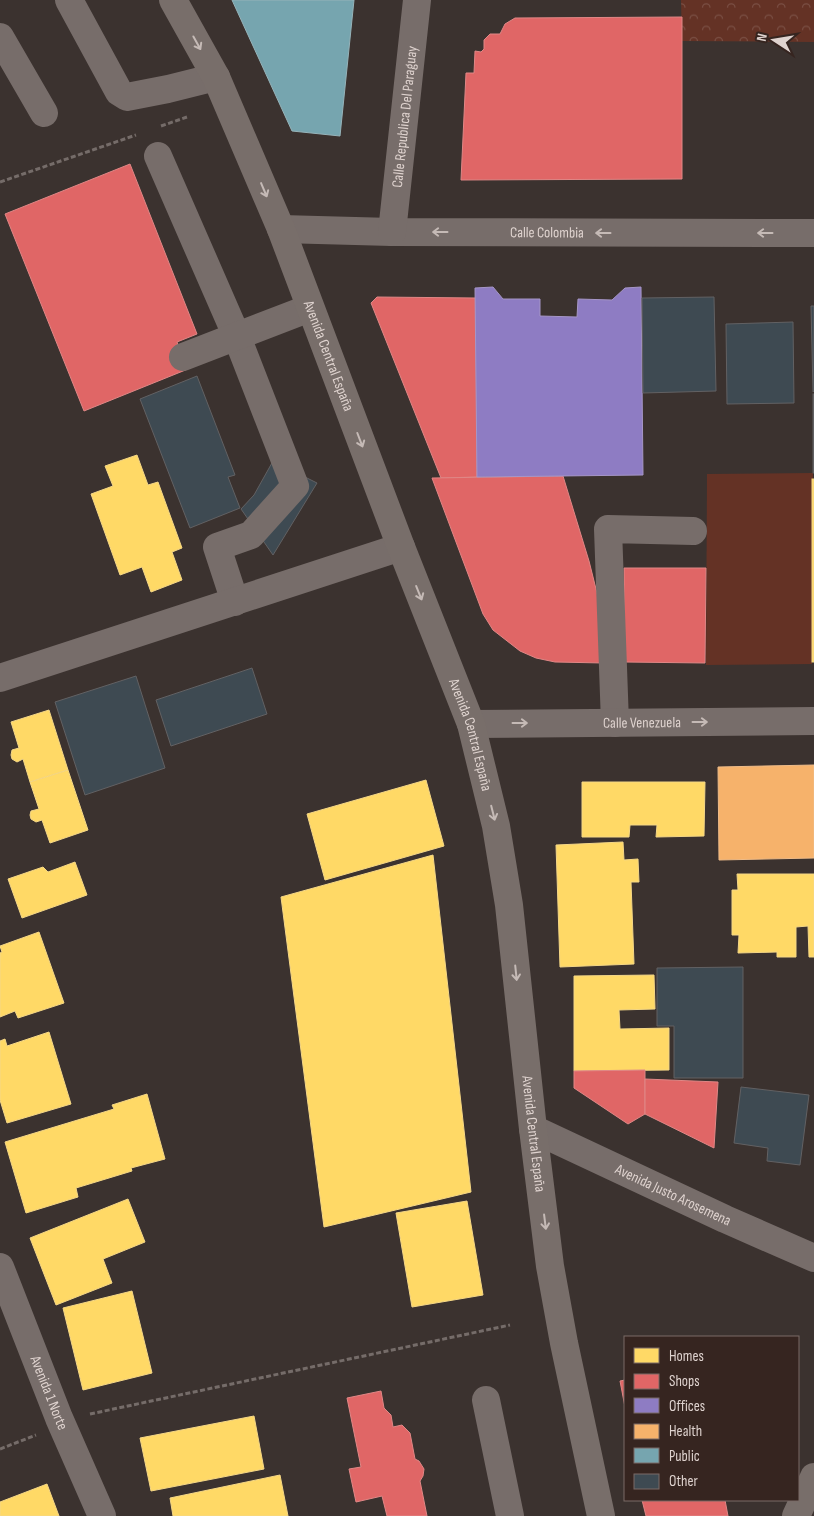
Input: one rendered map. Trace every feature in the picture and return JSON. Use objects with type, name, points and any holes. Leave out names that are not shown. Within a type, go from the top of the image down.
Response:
[{"type":"main road","name":"Avenida Central España","points":[[173,0],[216,77],[280,230],[471,724],[496,826],[509,905],[550,1266],[601,1516]]},
{"type":"main road","points":[[796,1516],[814,1477]]},
{"type":"street","points":[[69,0],[119,92],[127,97],[216,77]]},
{"type":"street","name":"Calle Republica Del Paraguay","points":[[392,232],[417,0]]},
{"type":"street","points":[[0,37],[44,113]]},
{"type":"street","points":[[158,156],[237,337],[295,486],[251,535],[217,547],[235,602]]},
{"type":"street","name":"Calle Colombia","points":[[280,230],[814,233]]},
{"type":"street","points":[[183,357],[310,308]]},
{"type":"street","points":[[615,723],[608,529],[693,531]]},
{"type":"street","points":[[0,678],[401,547]]},
{"type":"street","name":"Calle Venezuela","points":[[471,724],[814,721]]},
{"type":"street","name":"Avenida Justo Arosemena","points":[[533,1129],[725,1219],[814,1258]]},
{"type":"street","name":"Avenida 1 Norte","points":[[0,1267],[59,1418],[102,1516]]},
{"type":"street","points":[[486,1400],[510,1516]]},
{"type":"path","points":[[159,127],[187,117]]},
{"type":"path","points":[[0,182],[140,134]]},
{"type":"path","points":[[84,1415],[510,1325]]},
{"type":"path","points":[[0,1449],[36,1435]]},
{"type":"green space","points":[[681,0],[814,0],[814,42],[682,41]]},
{"type":"green space","points":[[813,473],[812,664],[706,665],[707,474]]},
{"type":"building: Homes","points":[[137,455],[148,485],[158,482],[182,548],[172,552],[182,580],[151,592],[142,567],[120,575],[91,494],[113,486],[105,466]]},
{"type":"building: Homes","points":[[812,479],[814,479],[814,662],[812,662]]},
{"type":"building: Homes","points":[[49,710],[68,770],[30,782],[23,759],[17,762],[12,759],[12,750],[19,748],[11,722]]},
{"type":"building: Homes","points":[[68,770],[88,830],[50,843],[42,820],[36,822],[31,819],[31,811],[39,809],[30,782]]},
{"type":"building: Homes","points":[[426,780],[444,846],[325,880],[307,814]]},
{"type":"building: Homes","points":[[582,782],[705,782],[704,836],[656,837],[657,825],[630,825],[629,837],[582,837]]},
{"type":"building: Homes","points":[[623,842],[624,860],[638,859],[639,882],[631,882],[634,964],[560,967],[556,845]]},
{"type":"building: Homes","points":[[433,855],[471,1192],[324,1227],[281,897]]},
{"type":"building: Homes","points":[[75,862],[87,895],[22,918],[8,879],[43,867],[48,872]]},
{"type":"building: Homes","points":[[737,874],[814,874],[814,957],[809,957],[808,926],[796,927],[796,957],[777,957],[777,952],[738,953],[739,935],[732,935],[732,890],[738,890]]},
{"type":"building: Homes","points":[[39,932],[64,1003],[18,1018],[15,1011],[0,1017],[0,953],[2,952],[0,946]]},
{"type":"building: Homes","points":[[654,975],[655,1009],[619,1010],[620,1029],[669,1028],[669,1070],[574,1071],[574,976]]},
{"type":"building: Homes","points":[[49,1032],[71,1104],[7,1123],[0,1100],[0,1041],[5,1039],[7,1046]]},
{"type":"building: Homes","points":[[147,1094],[165,1159],[131,1168],[132,1171],[76,1188],[78,1197],[26,1213],[5,1142],[114,1109],[112,1105]]},
{"type":"building: Homes","points":[[128,1199],[145,1242],[103,1259],[112,1283],[56,1305],[30,1238]]},
{"type":"building: Homes","points":[[467,1201],[483,1295],[412,1307],[396,1213]]},
{"type":"building: Homes","points":[[132,1291],[152,1373],[83,1390],[63,1308]]},
{"type":"building: Homes","points":[[254,1416],[264,1469],[151,1491],[140,1438]]},
{"type":"building: Homes","points":[[280,1475],[288,1516],[173,1516],[170,1498]]},
{"type":"building: Homes","points":[[47,1484],[59,1516],[0,1516],[0,1502]]},
{"type":"building: Shops","points":[[682,17],[682,179],[461,180],[466,73],[474,73],[475,51],[481,52],[484,49],[484,40],[490,34],[500,34],[505,24],[515,18]]},
{"type":"building: Shops","points":[[130,164],[197,334],[177,342],[188,369],[84,411],[5,214]]},
{"type":"building: Shops","points":[[377,297],[476,298],[477,477],[441,478],[371,303]]},
{"type":"building: Shops","points":[[563,476],[589,561],[600,605],[603,663],[555,662],[536,658],[520,651],[493,630],[483,614],[432,478]]},
{"type":"building: Shops","points":[[624,568],[706,568],[705,663],[624,662]]},
{"type":"building: Shops","points":[[645,1070],[645,1114],[628,1124],[574,1088],[574,1071]]},
{"type":"building: Shops","points":[[645,1079],[718,1082],[714,1148],[645,1114]]},
{"type":"building: Shops","points":[[624,1380],[624,1402],[620,1381]]},
{"type":"building: Shops","points":[[381,1391],[384,1408],[391,1415],[393,1427],[402,1425],[410,1433],[415,1459],[419,1461],[424,1469],[420,1481],[427,1516],[387,1516],[382,1496],[356,1502],[349,1469],[361,1467],[347,1398]]},
{"type":"building: Shops","points":[[642,1501],[725,1501],[728,1516],[646,1516]]},
{"type":"building: Offices","points":[[493,287],[503,299],[540,299],[540,316],[577,317],[578,299],[612,300],[625,288],[641,287],[643,475],[477,477],[475,288]]},
{"type":"building: Health","points":[[814,765],[814,858],[719,860],[718,767]]},
{"type":"building: Public","points":[[232,0],[354,0],[340,136],[292,131]]},
{"type":"building: Other","points":[[714,297],[716,391],[643,393],[642,298]]},
{"type":"building: Other","points":[[811,306],[814,306],[813,392]]},
{"type":"building: Other","points":[[793,322],[794,403],[727,404],[726,324]]},
{"type":"building: Other","points":[[197,376],[235,475],[228,477],[240,508],[190,528],[140,399]]},
{"type":"building: Other","points":[[814,394],[814,473],[813,473]]},
{"type":"building: Other","points":[[273,461],[317,483],[273,555],[241,509],[254,495]]},
{"type":"building: Other","points":[[252,668],[267,714],[171,746],[156,700]]},
{"type":"building: Other","points":[[136,676],[165,768],[85,795],[55,702]]},
{"type":"building: Other","points":[[743,967],[743,1078],[674,1078],[674,1026],[657,1026],[657,968]]},
{"type":"building: Other","points":[[741,1087],[809,1095],[800,1165],[767,1161],[768,1148],[734,1143]]}]
